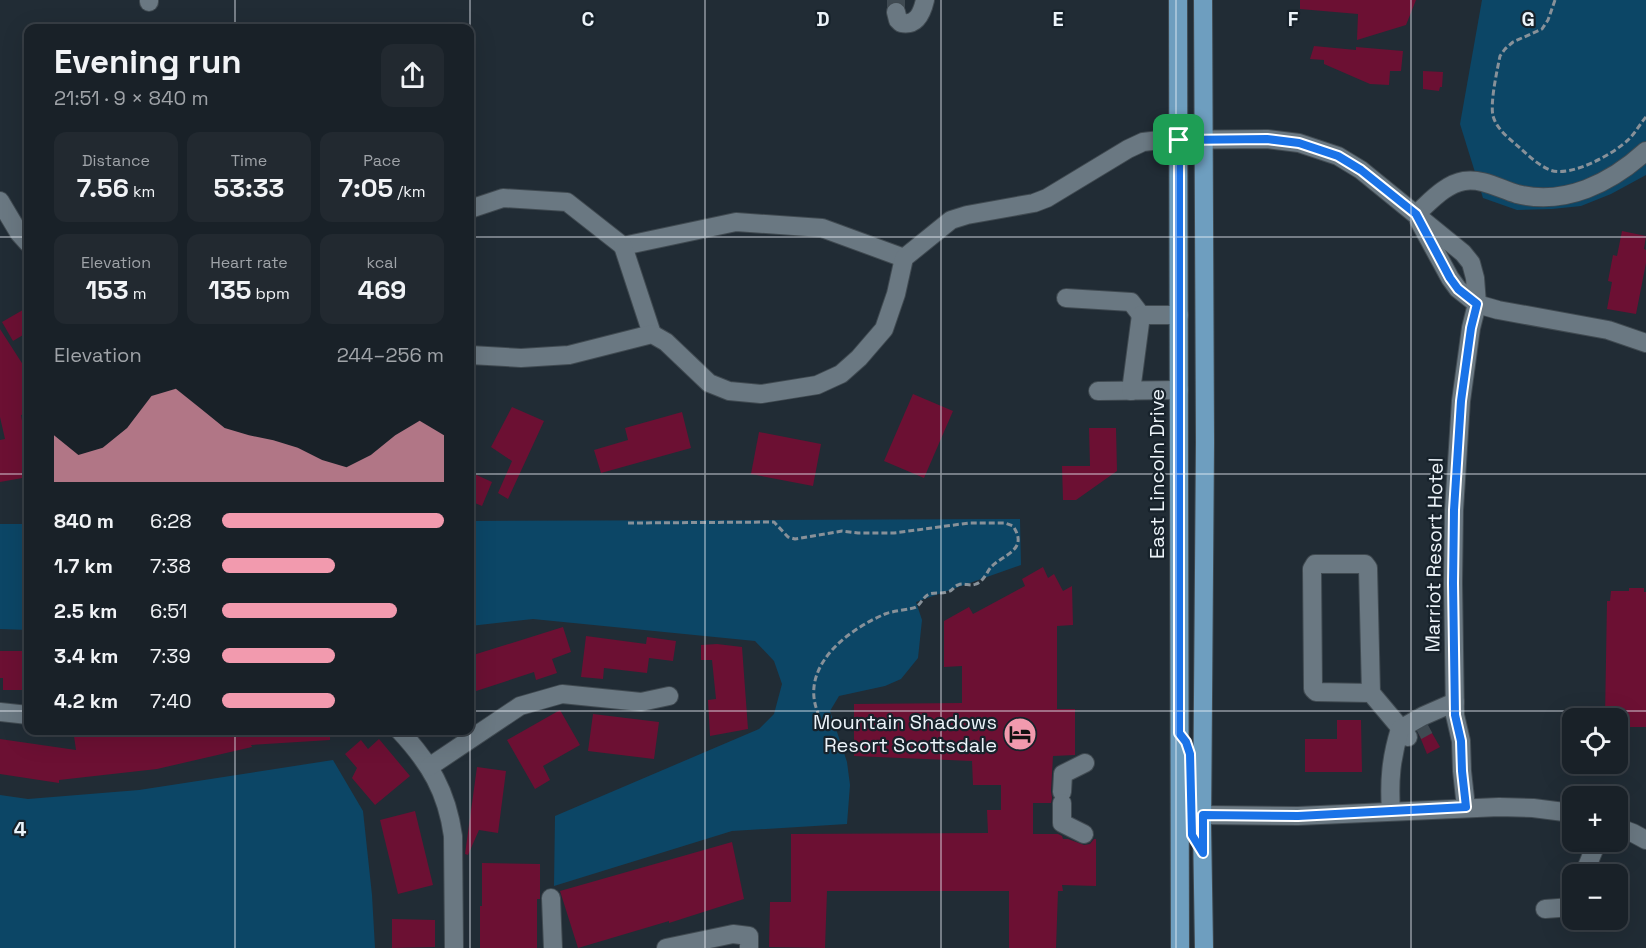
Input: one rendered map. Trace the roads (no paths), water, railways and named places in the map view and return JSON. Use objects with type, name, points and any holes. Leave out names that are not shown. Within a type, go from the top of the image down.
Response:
[{"type":"main road","name":"East Lincoln Drive","points":[[1178,0],[1180,948]]},
{"type":"main road","points":[[1203,0],[1204,948]]},
{"type":"main road","points":[[1179,442],[1205,442]]},
{"type":"main road","points":[[1179,733],[1186,742],[1190,754],[1192,835],[1203,853]]},
{"type":"street","points":[[896,12],[901,23],[912,22],[919,17],[925,0]]},
{"type":"street","name":"Marriot Resort Hotel","points":[[904,258],[951,220],[1034,203],[1047,198],[1143,142],[1267,139],[1299,143],[1338,156],[1361,170],[1463,253],[1471,264],[1475,278],[1477,304],[1471,328],[1461,401],[1453,583],[1455,709],[1461,741],[1466,807]]},
{"type":"street","points":[[1646,151],[1619,172],[1599,184],[1576,193],[1531,197],[1484,182],[1463,181],[1445,189],[1416,214],[1450,278],[1458,289],[1477,304],[1608,330],[1646,343]]},
{"type":"street","points":[[474,207],[503,198],[567,202],[623,246],[652,334],[666,342],[709,383],[729,391],[761,394],[817,385],[840,374],[859,358],[884,328],[896,294],[904,258],[822,228],[736,222],[623,246]]},
{"type":"street","points":[[0,201],[24,239]]},
{"type":"street","points":[[1066,298],[1131,302],[1141,315],[1131,391]]},
{"type":"street","points":[[1141,315],[1179,315]]},
{"type":"street","points":[[474,355],[521,358],[569,355],[652,334]]},
{"type":"street","points":[[1098,391],[1179,390]]},
{"type":"street","points":[[1371,693],[1368,568],[1365,564],[1316,564],[1312,569],[1313,689],[1317,692],[1371,693],[1413,730]]},
{"type":"street","points":[[429,766],[520,706],[562,694],[641,702],[669,696]]},
{"type":"street","points":[[1391,811],[1389,784],[1392,758],[1413,730],[1432,712],[1455,709]]},
{"type":"street","points":[[1413,730],[1455,709]]},
{"type":"street","points":[[0,712],[24,715]]},
{"type":"street","points":[[403,735],[429,766],[445,798],[452,828],[454,948]]},
{"type":"street","points":[[1084,834],[1062,824],[1062,798],[1063,774],[1085,763]]},
{"type":"street","points":[[1203,815],[1298,816],[1466,807],[1533,808],[1562,812]]},
{"type":"street","points":[[1628,831],[1646,840]]},
{"type":"street","points":[[551,898],[553,948]]},
{"type":"street","points":[[1545,909],[1562,908]]},
{"type":"street","points":[[666,948],[733,934],[749,936],[749,948]]},
{"type":"tunnel","points":[[896,0],[896,12]]},
{"type":"tunnel","points":[[1417,731],[1428,725]]},
{"type":"place","name":"Mountain Shadows Resort Scottsdale","points":[[1020,734]]}]
